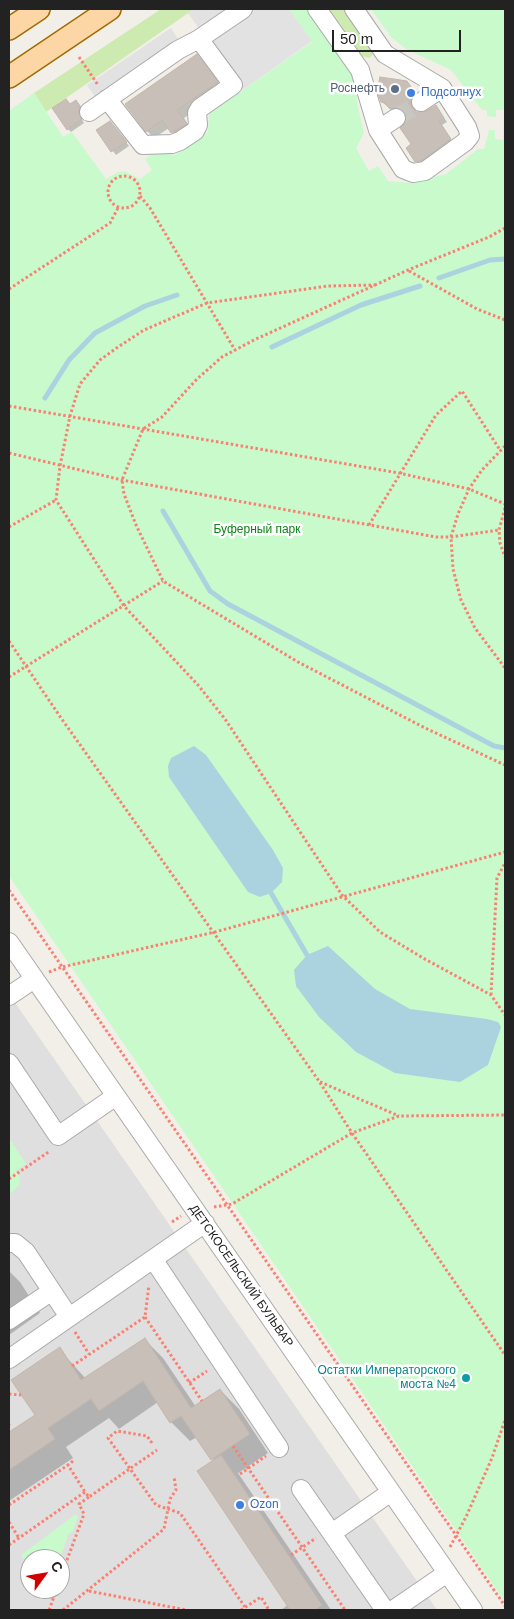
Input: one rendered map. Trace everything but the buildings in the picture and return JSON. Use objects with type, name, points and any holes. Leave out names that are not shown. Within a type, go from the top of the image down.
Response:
[{"type":"main road","points":[[9,29],[39,9]]},
{"type":"main road","points":[[9,77],[110,9]]},
{"type":"street","points":[[89,112],[178,50],[199,39],[243,9]]},
{"type":"street","points":[[317,9],[360,70],[378,130],[403,169],[413,173],[425,171],[465,142],[470,136],[467,127],[442,88],[385,54],[354,9]]},
{"type":"street","points":[[107,99],[143,145],[172,144],[180,141],[195,131],[198,125],[196,113],[200,108],[232,85],[199,39]]},
{"type":"street","points":[[420,102],[442,88]]},
{"type":"street","points":[[378,130],[396,118]]},
{"type":"street","name":"ДЕТСКОСЕЛЬСКИЙ БУЛЬВАР","points":[[9,942],[473,1610]]},
{"type":"street","points":[[9,996],[34,979]]},
{"type":"street","points":[[9,1063],[58,1136],[116,1096]]},
{"type":"street","points":[[9,1359],[205,1224]]},
{"type":"street","points":[[9,1243],[15,1243],[26,1252],[68,1318]]},
{"type":"street","points":[[153,1259],[279,1448]]},
{"type":"street","points":[[9,1320],[52,1291]]},
{"type":"street","points":[[301,1489],[330,1531],[392,1610],[447,1573]]},
{"type":"street","points":[[330,1531],[391,1492]]},
{"type":"path","points":[[79,56],[107,99]]},
{"type":"path","points":[[118,208],[109,199],[108,192],[113,180],[119,176],[132,178],[137,183],[140,196],[150,208],[235,350]]},
{"type":"path","points":[[118,208],[132,206],[140,196]]},
{"type":"path","points":[[9,289],[110,223],[118,208]]},
{"type":"path","points":[[505,228],[489,237],[408,270],[222,356],[197,379],[162,417],[143,428],[122,480],[124,494],[136,525],[163,581],[298,662],[425,728],[505,765]]},
{"type":"path","points":[[408,270],[477,309],[505,320]]},
{"type":"path","points":[[376,285],[328,286],[207,303],[144,330],[100,360],[80,384],[70,416],[60,466],[56,500],[124,606],[198,685],[225,719],[342,895],[380,932],[491,995],[505,1016]]},
{"type":"path","points":[[369,525],[399,473],[436,416],[462,391],[500,450]]},
{"type":"path","points":[[9,406],[399,473],[469,489],[505,506],[499,530],[500,543],[505,557]]},
{"type":"path","points":[[505,446],[482,470],[469,489],[451,537],[453,569],[462,600],[475,628],[505,668]]},
{"type":"path","points":[[9,454],[122,480],[436,536],[451,537],[499,530]]},
{"type":"path","points":[[9,527],[56,500]]},
{"type":"path","points":[[9,677],[163,581]]},
{"type":"path","points":[[9,641],[215,932],[505,1355]]},
{"type":"path","points":[[62,967],[215,932],[342,895],[505,852]]},
{"type":"path","points":[[491,995],[497,878],[505,863]]},
{"type":"path","points":[[9,890],[456,1538],[505,1606]]},
{"type":"path","points":[[319,1082],[399,1116]]},
{"type":"path","points":[[228,1206],[352,1133],[399,1116],[505,1115]]},
{"type":"path","points":[[9,1179],[53,1149],[58,1136]]},
{"type":"path","points":[[153,1259],[145,1317],[202,1401]]},
{"type":"path","points":[[72,1366],[145,1317]]},
{"type":"path","points":[[68,1318],[89,1354]]},
{"type":"path","points":[[189,1383],[221,1361]]},
{"type":"path","points":[[9,1394],[21,1395]]},
{"type":"path","points":[[456,1538],[492,1458],[505,1420]]},
{"type":"path","points":[[152,1443],[147,1436],[117,1431],[108,1438],[156,1505],[180,1513],[245,1607]]},
{"type":"path","points":[[233,1446],[345,1610]]},
{"type":"path","points":[[240,1474],[279,1448]]},
{"type":"path","points":[[70,1552],[84,1514],[79,1504],[157,1450]]},
{"type":"path","points":[[9,1505],[74,1461]]},
{"type":"path","points":[[68,1465],[89,1497]]},
{"type":"path","points":[[63,1610],[156,1538],[164,1529],[170,1499],[176,1490],[174,1476]]},
{"type":"path","points":[[9,1545],[85,1492]]},
{"type":"path","points":[[9,1522],[19,1538]]},
{"type":"path","points":[[292,1555],[330,1531]]},
{"type":"path","points":[[89,1591],[186,1610]]},
{"type":"path","points":[[241,1610],[261,1597],[269,1610]]},
{"type":"shaded area","points":[[194,9],[289,9],[312,41],[243,90],[188,13]]},
{"type":"shaded area","points":[[171,28],[178,39],[95,97],[87,85]]},
{"type":"shaded area","points":[[9,994],[437,1610],[9,1610]]},
{"type":"green space","points":[[161,9],[194,9],[46,112],[34,93]]},
{"type":"green space","name":"Буферный парк","points":[[289,9],[308,9],[355,75],[357,103],[364,133],[356,148],[369,171],[378,166],[388,181],[410,183],[446,174],[478,149],[484,149],[489,130],[495,130],[495,139],[503,140],[504,110],[496,110],[496,117],[487,116],[487,110],[482,110],[451,70],[406,49],[391,37],[371,9],[505,9],[505,1602],[9,876],[9,111],[34,93],[63,137],[72,132],[106,179],[118,172],[125,171],[140,179],[152,170],[145,159],[155,152],[175,155],[208,132],[209,114],[312,42]]},
{"type":"green space","points":[[329,9],[344,9],[373,49],[372,56],[369,58],[362,56]]},
{"type":"green space","points":[[9,1138],[26,1164],[16,1171],[20,1178],[19,1186],[9,1194]]},
{"type":"green space","points":[[76,1514],[78,1517],[73,1531],[68,1535],[63,1549],[29,1549]]},
{"type":"water","points":[[194,746],[206,755],[273,850],[283,868],[282,882],[271,893],[260,897],[248,892],[169,777],[168,766],[171,758]]},
{"type":"water","points":[[328,946],[375,989],[410,1009],[498,1022],[501,1027],[488,1065],[460,1082],[395,1073],[356,1052],[319,1017],[296,986],[294,970],[307,955]]},
{"type":"waterway","points":[[439,278],[490,260],[505,259]]},
{"type":"waterway","points":[[272,347],[361,305],[420,286]]},
{"type":"waterway","points":[[45,398],[69,360],[95,333],[145,306],[177,295]]},
{"type":"waterway","points":[[163,511],[210,591],[228,604],[494,746],[505,748]]},
{"type":"waterway","points":[[271,893],[307,955]]},
{"type":"tunnel","points":[[396,118],[421,102]]},
{"type":"place","name":"Роснефть","points":[[395,89]]},
{"type":"place","name":"Подсолнух","points":[[411,93]]},
{"type":"place","name":"Остатки Императорского моста №4","points":[[466,1378]]},
{"type":"place","name":"Ozon","points":[[240,1505]]}]
